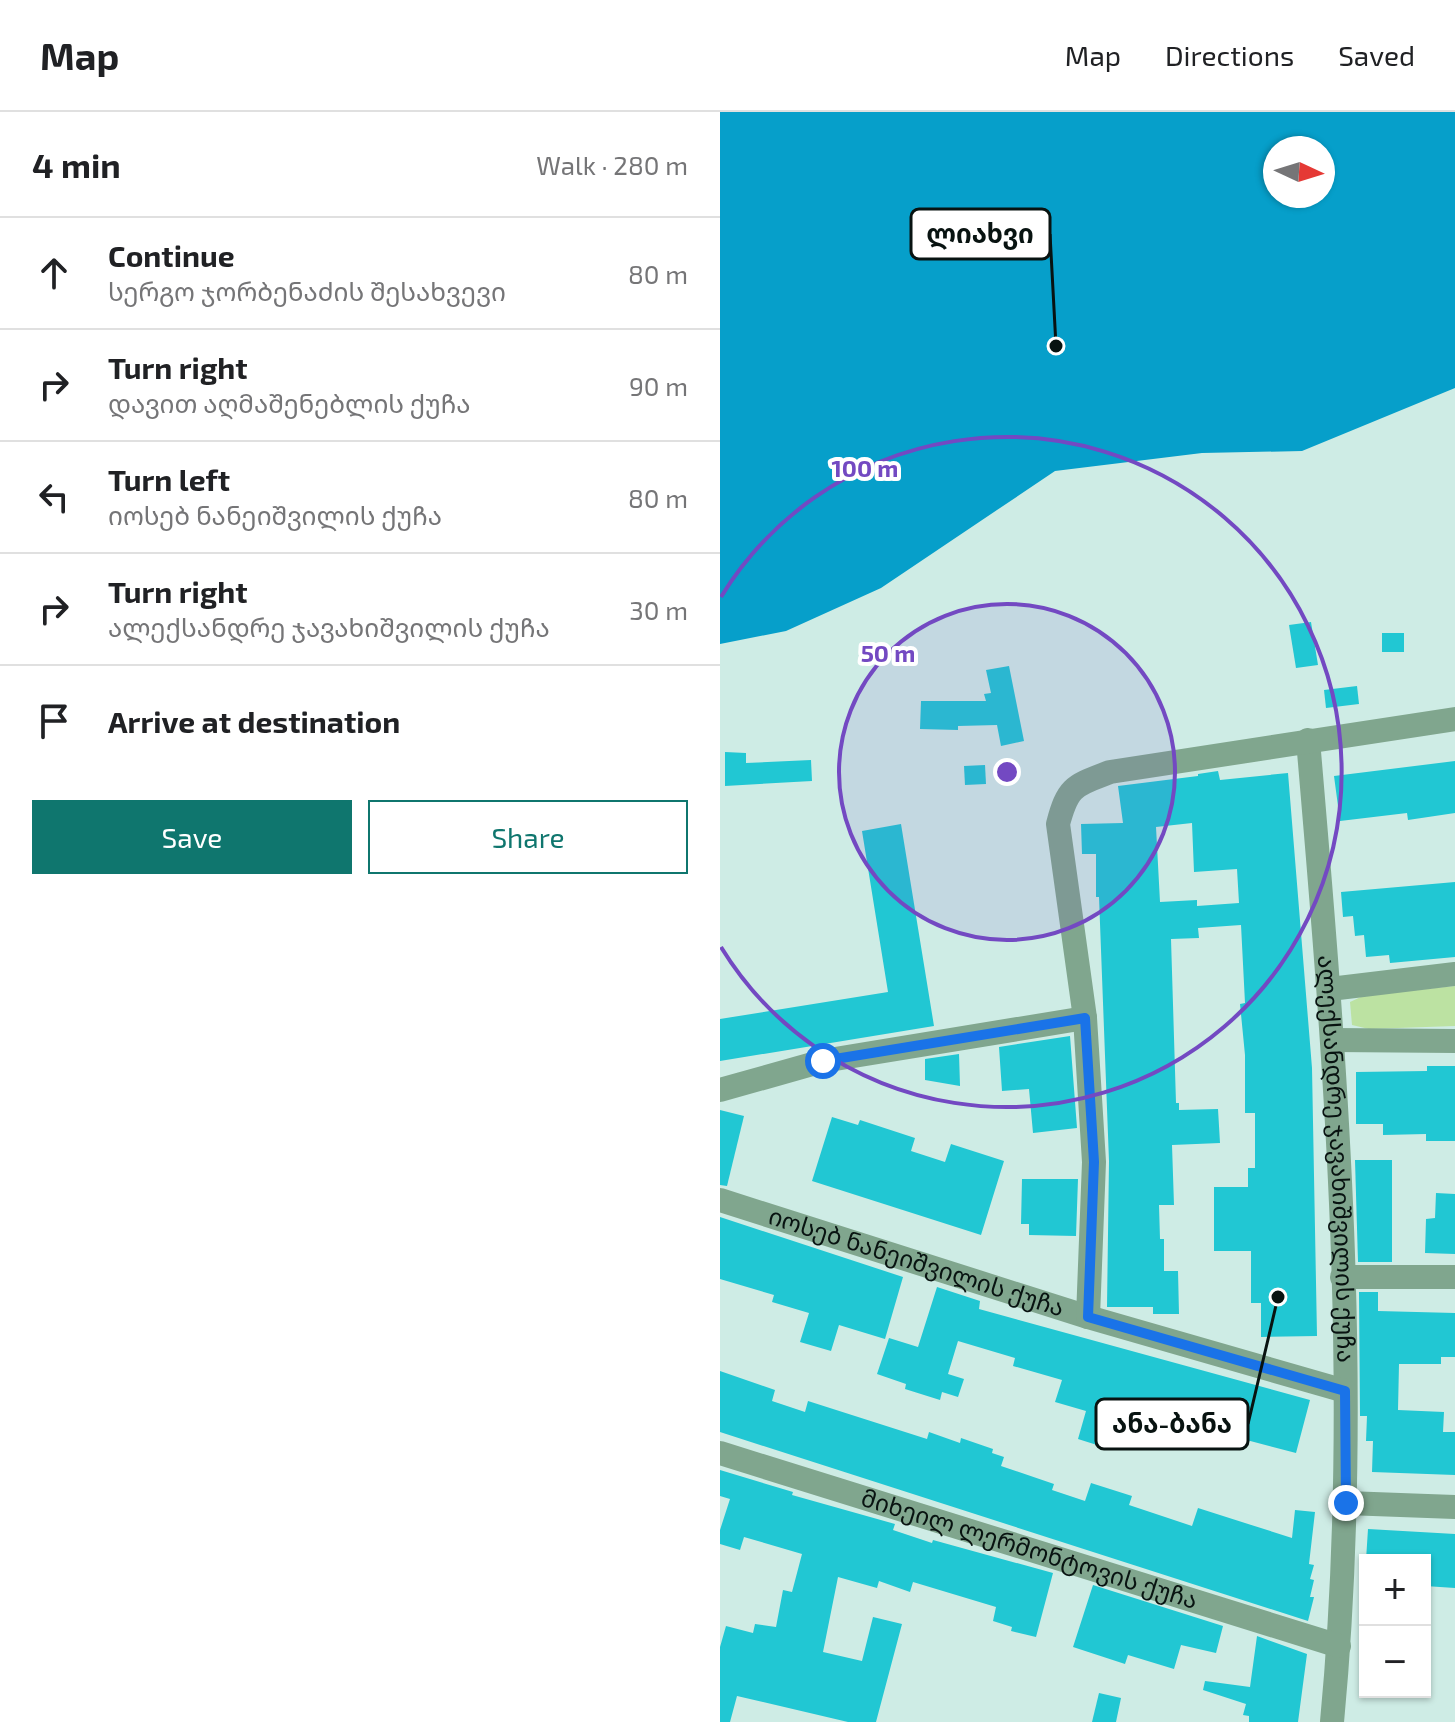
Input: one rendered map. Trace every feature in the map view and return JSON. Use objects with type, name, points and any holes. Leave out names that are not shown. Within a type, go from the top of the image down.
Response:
[{"type":"street","points":[[1088,1317],[1094,1162],[1085,1018],[1058,824],[1066,795],[1083,782],[1110,772],[1455,719]]},
{"type":"street","name":"ალექსანდრე ჯავახიშვილის ქუჩა","points":[[1308,740],[1334,1040],[1345,1391],[1346,1503],[1332,1722]]},
{"type":"street","points":[[1330,989],[1455,974]]},
{"type":"street","points":[[720,1090],[823,1061],[1085,1018]]},
{"type":"street","points":[[1334,1040],[1455,1041]]},
{"type":"street","name":"იოსებ ნანეიშვილის ქუჩა","points":[[720,1200],[1088,1317],[1345,1391]]},
{"type":"street","points":[[1342,1277],[1455,1277]]},
{"type":"street","name":"მიხეილ ლერმონტოვის ქუჩა","points":[[720,1453],[1339,1646]]},
{"type":"street","points":[[1346,1503],[1455,1507]]},
{"type":"green space","points":[[1455,986],[1455,1026],[1369,1029],[1352,1025],[1350,1002],[1365,995]]},
{"type":"water","points":[[720,112],[1455,112],[1455,388],[1302,451],[1202,453],[1055,471],[881,588],[786,631],[720,644]]},
{"type":"building","points":[[1311,622],[1318,665],[1296,668],[1289,625]]},
{"type":"building","points":[[1382,633],[1404,633],[1404,652],[1382,652]]},
{"type":"building","points":[[1009,666],[1024,741],[1001,746],[997,725],[958,726],[958,730],[920,729],[921,701],[986,701],[984,694],[991,693],[986,670]]},
{"type":"building","points":[[1357,686],[1359,704],[1326,708],[1324,690]]},
{"type":"building","points":[[725,752],[746,753],[746,763],[811,760],[812,781],[725,786]]},
{"type":"building","points":[[1455,761],[1455,813],[1408,820],[1407,813],[1340,821],[1334,776]]},
{"type":"building","points":[[985,765],[986,784],[965,785],[964,766]]},
{"type":"building","points":[[1218,771],[1220,780],[1288,773],[1312,1068],[1317,1336],[1261,1337],[1261,1303],[1251,1303],[1251,1251],[1214,1251],[1214,1187],[1248,1187],[1248,1168],[1255,1168],[1255,1113],[1245,1113],[1245,1055],[1240,1004],[1245,1003],[1241,925],[1198,928],[1199,938],[1171,939],[1176,1103],[1179,1103],[1179,1110],[1218,1109],[1220,1143],[1172,1145],[1174,1205],[1159,1205],[1160,1239],[1164,1239],[1164,1271],[1178,1271],[1179,1314],[1153,1314],[1153,1307],[1107,1307],[1109,1161],[1099,897],[1096,897],[1096,854],[1082,854],[1081,824],[1123,823],[1118,786]],"holes":[[[1192,823],[1194,872],[1237,869],[1239,903],[1197,906],[1197,900],[1160,902],[1156,827]]]},
{"type":"building","points":[[901,824],[934,1026],[720,1061],[720,1019],[888,992],[862,831]]},
{"type":"building","points":[[1455,882],[1455,957],[1390,963],[1389,955],[1366,957],[1364,935],[1355,936],[1353,916],[1343,917],[1341,892]]},
{"type":"building","points":[[1070,1036],[1077,1128],[1033,1133],[1029,1089],[1002,1091],[999,1047]]},
{"type":"building","points":[[959,1054],[960,1086],[925,1080],[925,1059]]},
{"type":"building","points":[[1427,1066],[1455,1066],[1455,1141],[1426,1141],[1426,1134],[1383,1135],[1383,1124],[1356,1124],[1356,1072],[1427,1071]]},
{"type":"building","points":[[720,1110],[744,1116],[727,1186],[720,1185]]},
{"type":"building","points":[[832,1117],[858,1125],[860,1120],[915,1138],[911,1151],[945,1162],[951,1144],[1004,1161],[981,1235],[812,1181]]},
{"type":"building","points":[[1355,1160],[1392,1160],[1392,1262],[1358,1262]]},
{"type":"building","points":[[1022,1179],[1078,1179],[1076,1236],[1029,1235],[1029,1224],[1021,1224]]},
{"type":"building","points":[[1436,1193],[1455,1194],[1455,1254],[1425,1253],[1426,1219],[1435,1218]]},
{"type":"building","points":[[720,1217],[903,1277],[885,1339],[839,1325],[831,1351],[800,1342],[809,1313],[772,1302],[774,1295],[720,1279]]},
{"type":"building","points":[[937,1287],[980,1301],[979,1309],[1310,1400],[1296,1453],[1239,1438],[1236,1450],[1212,1444],[1213,1440],[1106,1413],[1097,1445],[1078,1439],[1086,1411],[1055,1402],[1062,1380],[1013,1366],[1015,1358],[958,1341],[948,1374],[964,1379],[958,1397],[942,1392],[940,1400],[905,1389],[906,1384],[877,1374],[889,1338],[918,1347]]},
{"type":"building","points":[[1359,1292],[1378,1292],[1378,1311],[1455,1313],[1455,1357],[1441,1357],[1441,1364],[1399,1364],[1398,1410],[1444,1412],[1443,1432],[1455,1432],[1455,1475],[1372,1472],[1373,1441],[1366,1441],[1367,1416],[1360,1416]]},
{"type":"building","points":[[720,1371],[775,1390],[772,1401],[805,1412],[808,1401],[927,1439],[929,1432],[960,1443],[961,1438],[993,1449],[992,1453],[1004,1457],[1001,1466],[1054,1484],[1052,1490],[1085,1501],[1091,1483],[1132,1496],[1129,1505],[1192,1526],[1198,1508],[1292,1538],[1295,1510],[1315,1512],[1309,1564],[1314,1565],[1310,1597],[1314,1597],[1308,1621],[720,1432]]},
{"type":"building","points":[[720,1470],[793,1492],[792,1495],[895,1524],[893,1530],[932,1543],[933,1540],[1053,1573],[1036,1637],[1011,1631],[1012,1627],[993,1621],[996,1607],[913,1582],[910,1592],[879,1581],[877,1588],[838,1577],[823,1652],[862,1661],[873,1617],[902,1624],[876,1722],[848,1722],[737,1696],[730,1722],[720,1722],[720,1647],[726,1626],[753,1633],[755,1624],[776,1627],[783,1590],[792,1592],[802,1554],[744,1537],[740,1550],[720,1544],[720,1530],[730,1499],[720,1496]]},
{"type":"building","points":[[1368,1529],[1455,1534],[1455,1588],[1431,1586],[1431,1554],[1366,1554]]},
{"type":"building","points":[[1093,1585],[1223,1626],[1216,1653],[1181,1645],[1174,1669],[1128,1655],[1125,1664],[1073,1647]]},
{"type":"building","points":[[1257,1636],[1307,1654],[1298,1722],[1249,1722],[1249,1716],[1243,1715],[1246,1704],[1203,1690],[1205,1681],[1250,1687]]},
{"type":"building","points":[[1099,1693],[1121,1698],[1116,1722],[1092,1722]]},
{"type":"place","name":"ლიახვი","points":[[1056,346]]},
{"type":"place","name":"ანა-ბანა","points":[[1278,1297]]},
{"type":"route","points":[[823,1061],[1085,1018],[1094,1162],[1088,1317],[1345,1391],[1346,1503]]}]
